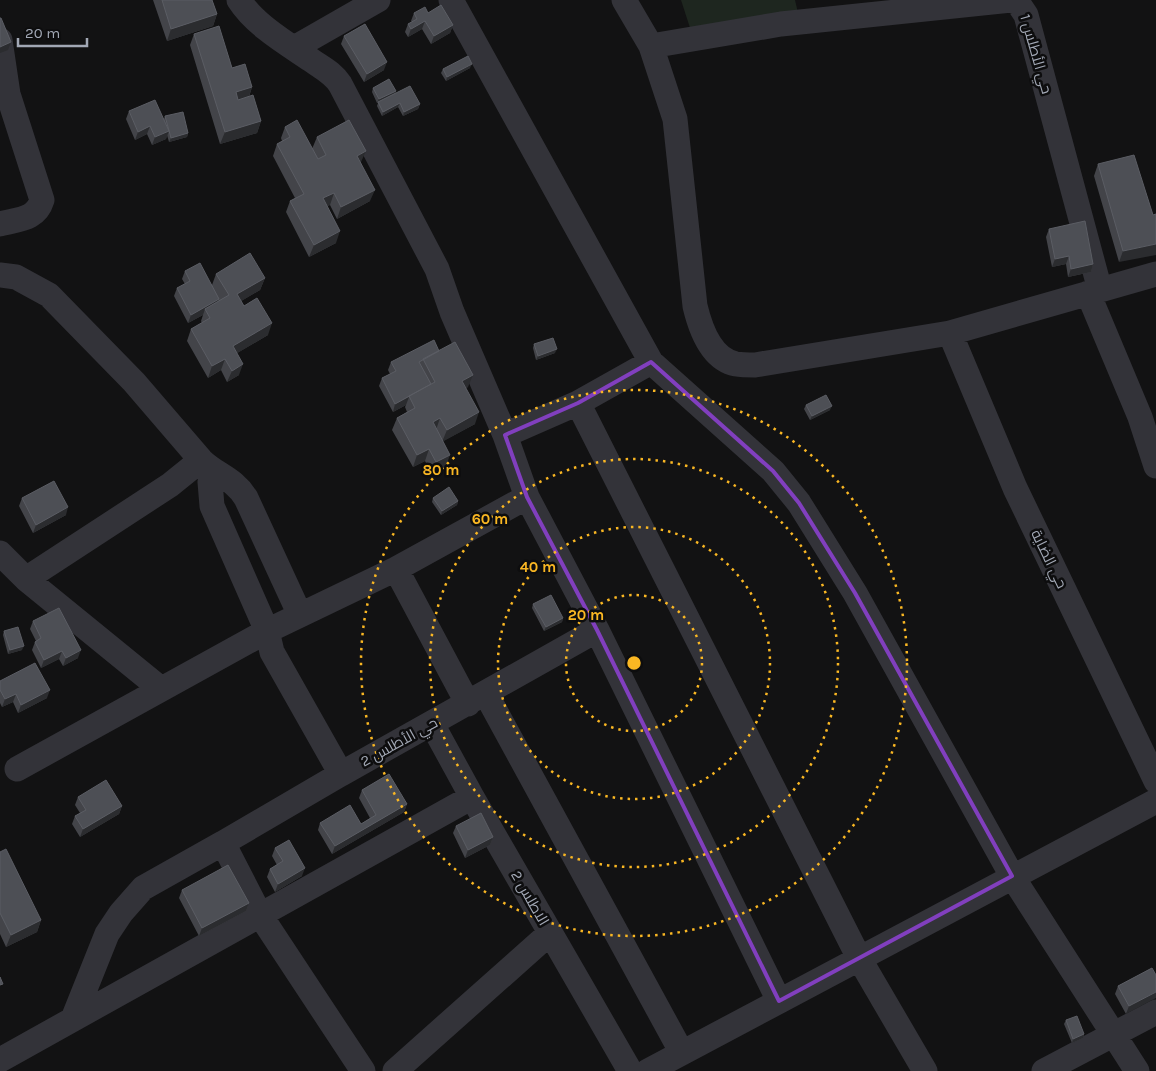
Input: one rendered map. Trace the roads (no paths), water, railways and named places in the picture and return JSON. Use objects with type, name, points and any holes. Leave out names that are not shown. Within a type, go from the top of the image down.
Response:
[{"type":"street","points":[[239,0],[246,11],[294,48],[332,73],[340,84],[438,269],[452,312],[505,436],[527,497],[597,630],[779,1001]]},
{"type":"street","points":[[294,48],[378,0]]},
{"type":"street","points":[[452,0],[651,362],[773,471],[799,503],[855,594],[1012,876],[1137,1071]]},
{"type":"street","points":[[624,0],[651,46],[674,119],[679,146],[695,306],[700,328],[712,346],[734,364],[755,365],[950,333],[1156,274]]},
{"type":"street","name":"حي الأطلس 1","points":[[651,46],[781,24],[1012,0],[1018,3],[1026,15],[1094,292]]},
{"type":"street","points":[[0,40],[4,95],[42,200],[34,215],[0,224]]},
{"type":"street","points":[[0,275],[16,277],[49,295],[134,382],[206,465],[228,478],[241,490],[300,615]]},
{"type":"street","points":[[1094,292],[1148,418],[1156,466]]},
{"type":"street","name":"حي الضاية","points":[[950,333],[1015,488],[1156,781]]},
{"type":"street","points":[[505,436],[578,403],[651,362]]},
{"type":"street","points":[[578,403],[859,958],[925,1071]]},
{"type":"street","points":[[26,579],[170,485],[206,465]]},
{"type":"street","points":[[206,465],[212,506],[267,630],[268,642],[277,665],[341,774]]},
{"type":"street","points":[[17,770],[267,630],[396,569],[527,497]]},
{"type":"street","points":[[0,553],[26,579],[161,689]]},
{"type":"street","points":[[396,569],[477,699],[682,1052]]},
{"type":"street","name":"حي الأطلس 2","points":[[73,1019],[106,934],[143,888],[597,630]]},
{"type":"street","name":"الاطلس 2","points":[[432,724],[550,934],[630,1071]]},
{"type":"street","points":[[0,1060],[472,797]]},
{"type":"street","points":[[648,1071],[1156,800]]},
{"type":"street","points":[[223,843],[260,915],[363,1071]]},
{"type":"street","points":[[395,1071],[550,934]]},
{"type":"street","points":[[1044,1071],[1156,1012]]}]
